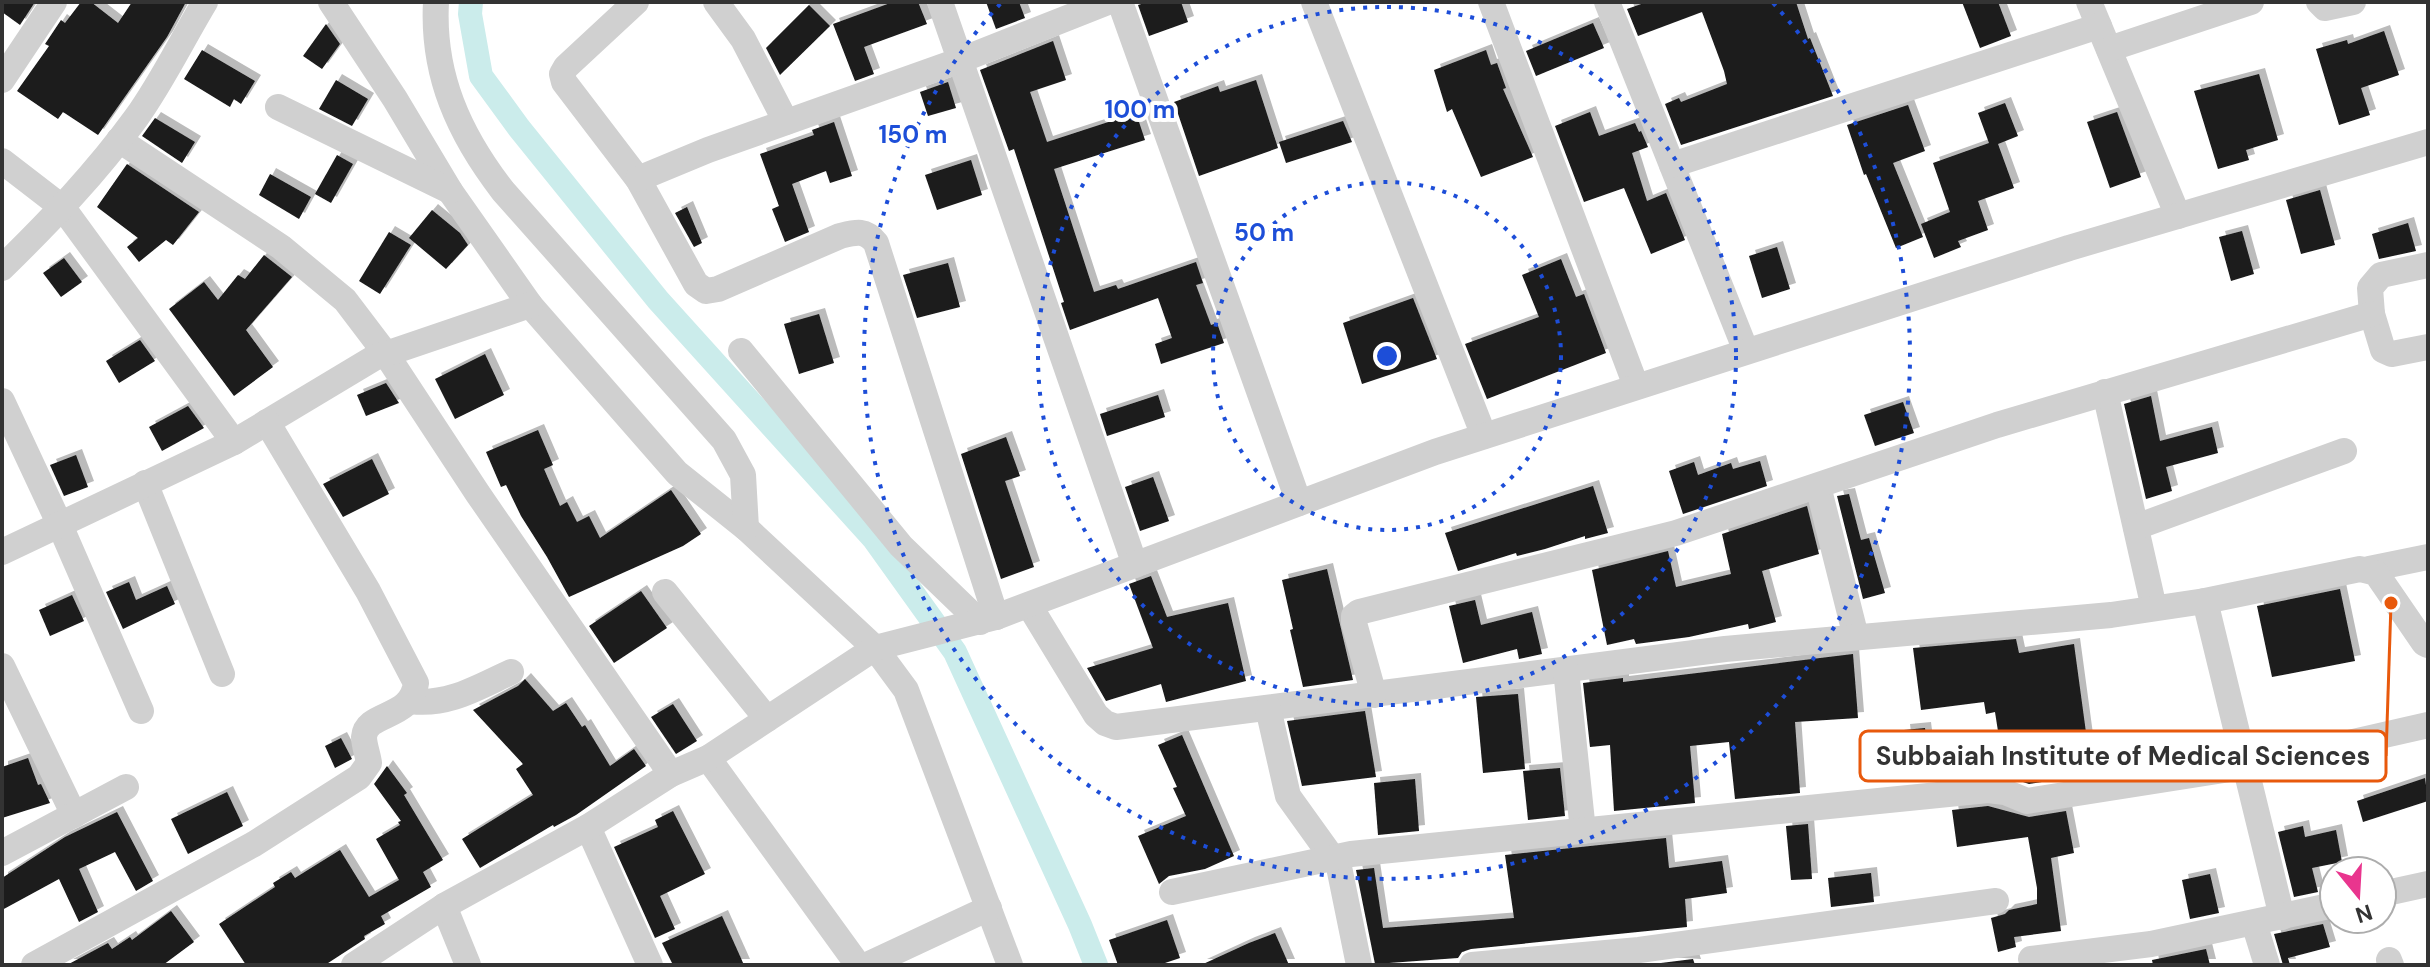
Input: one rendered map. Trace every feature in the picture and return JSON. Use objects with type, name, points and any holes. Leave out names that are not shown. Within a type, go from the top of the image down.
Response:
[{"type":"street","points":[[2,80],[54,2]]},
{"type":"street","points":[[2,268],[63,208],[119,140],[205,2]]},
{"type":"street","points":[[331,2],[395,99],[450,191],[530,305],[677,473],[746,528],[875,648],[906,690],[1010,965]]},
{"type":"street","points":[[436,2],[435,28],[445,84],[459,125],[477,158],[724,440],[743,475],[746,528]]},
{"type":"street","points":[[636,2],[566,67],[562,74],[564,82],[638,179],[696,284],[706,291],[718,289],[840,236],[859,231],[869,235],[876,243],[980,621]]},
{"type":"street","points":[[716,2],[743,39],[786,122]]},
{"type":"street","points":[[940,2],[1135,565]]},
{"type":"street","points":[[638,179],[961,60],[1108,2]]},
{"type":"street","points":[[1120,2],[1299,503]]},
{"type":"street","points":[[1314,2],[1484,436]]},
{"type":"street","points":[[1491,2],[1636,386]]},
{"type":"street","points":[[1607,2],[1746,351]]},
{"type":"street","points":[[2089,2],[2178,216]]},
{"type":"street","points":[[1672,165],[2104,38],[2251,2]]},
{"type":"street","points":[[2319,2],[2325,8],[2353,2]]},
{"type":"street","points":[[278,107],[450,191]]},
{"type":"street","points":[[119,140],[281,247],[345,300],[386,354],[478,494],[671,774]]},
{"type":"street","points":[[354,965],[444,906],[588,827],[671,774],[708,758],[875,648],[1029,605],[1484,436],[1636,386],[2178,216],[2428,142]]},
{"type":"street","points":[[2,161],[63,208],[234,442]]},
{"type":"street","points":[[2428,265],[2381,275],[2370,288],[2372,314],[2383,350],[2392,354],[2428,347]]},
{"type":"street","points":[[2,552],[234,442],[374,358],[530,305]]},
{"type":"street","points":[[1374,695],[1354,623],[1354,616],[1359,612],[1676,533],[1997,425],[2372,314]]},
{"type":"street","points":[[741,351],[901,546],[980,621]]},
{"type":"street","points":[[2105,392],[2154,608]]},
{"type":"street","points":[[2,401],[141,711]]},
{"type":"street","points":[[267,422],[368,591],[416,683],[411,701]]},
{"type":"street","points":[[2136,527],[2344,451]]},
{"type":"street","points":[[145,483],[222,674]]},
{"type":"street","points":[[1818,486],[1856,637]]},
{"type":"street","points":[[1029,605],[1096,715],[1116,727],[1725,649],[2111,615],[2205,601],[2428,557]]},
{"type":"street","points":[[2369,569],[2376,573],[2428,645]]},
{"type":"street","points":[[665,592],[767,719]]},
{"type":"street","points":[[2205,601],[2282,917]]},
{"type":"street","points":[[2,666],[74,815]]},
{"type":"street","points":[[1566,670],[1583,831]]},
{"type":"street","points":[[34,965],[254,844],[359,777],[369,763],[364,735],[369,725],[411,701],[435,703],[453,699],[511,672]]},
{"type":"street","points":[[1268,708],[1288,796],[1339,867],[1359,965]]},
{"type":"street","points":[[1172,892],[1334,857],[1988,790],[2005,792],[2027,801],[2243,767],[2428,725]]},
{"type":"street","points":[[708,758],[858,965]]},
{"type":"street","points":[[2,853],[126,787]]},
{"type":"street","points":[[588,827],[650,965]]},
{"type":"street","points":[[2398,891],[2428,884]]},
{"type":"street","points":[[1472,965],[1655,948],[1996,901]]},
{"type":"street","points":[[444,906],[468,965]]},
{"type":"street","points":[[883,962],[989,908]]},
{"type":"street","points":[[2031,959],[2151,954],[2254,923],[2318,909]]},
{"type":"street","points":[[2254,923],[2267,965]]},
{"type":"building","points":[[2,2],[35,2],[20,25],[2,12]]},
{"type":"building","points":[[81,2],[91,2],[118,23],[132,2],[186,2],[167,37],[98,135],[63,112],[58,119],[17,91],[49,46],[45,44],[61,20],[65,23]]},
{"type":"building","points":[[893,2],[918,2],[927,24],[864,47],[874,74],[855,81],[833,24]]},
{"type":"building","points":[[986,2],[1019,2],[1025,18],[996,29]]},
{"type":"building","points":[[1181,2],[1188,22],[1149,36],[1138,5]]},
{"type":"building","points":[[1647,2],[1796,2],[1833,96],[1681,145],[1665,104],[1679,98],[1681,102],[1727,84],[1724,71],[1702,12],[1638,36],[1627,9]]},
{"type":"building","points":[[1962,2],[1998,2],[2011,36],[1980,48]]},
{"type":"building","points":[[809,5],[830,26],[780,75],[766,48]]},
{"type":"building","points":[[1593,23],[1604,48],[1536,76],[1526,51]]},
{"type":"building","points":[[326,24],[340,44],[322,69],[303,56]]},
{"type":"building","points":[[2384,31],[2399,75],[2361,88],[2370,115],[2339,125],[2316,49],[2347,40],[2348,44]]},
{"type":"building","points":[[1053,41],[1066,80],[1030,92],[1047,142],[1136,113],[1145,140],[1054,169],[1094,292],[1116,285],[1118,289],[1196,262],[1203,283],[1196,285],[1211,325],[1217,323],[1224,343],[1161,364],[1155,344],[1172,338],[1158,298],[1070,330],[1061,303],[1064,302],[1014,149],[1009,151],[980,70]]},
{"type":"building","points":[[202,50],[255,81],[241,104],[234,99],[230,107],[184,79]]},
{"type":"building","points":[[1486,50],[1491,65],[1497,63],[1506,88],[1503,89],[1533,157],[1481,177],[1452,109],[1447,112],[1434,70]]},
{"type":"building","points":[[2259,74],[2278,140],[2246,150],[2249,160],[2218,169],[2194,91]]},
{"type":"building","points":[[336,80],[368,99],[352,126],[319,109]]},
{"type":"building","points":[[1256,80],[1278,148],[1199,176],[1174,102],[1218,86],[1220,92]]},
{"type":"building","points":[[948,82],[956,108],[928,116],[920,92]]},
{"type":"building","points":[[2005,103],[2018,136],[1998,144],[2014,188],[1978,201],[1988,230],[1958,241],[1961,247],[1934,258],[1921,224],[1950,212],[1933,163],[1989,143],[1978,113]]},
{"type":"building","points":[[1908,105],[1925,151],[1893,163],[1923,237],[1896,248],[1864,175],[1847,125]]},
{"type":"building","points":[[1590,112],[1599,136],[1635,123],[1641,131],[1648,147],[1632,153],[1647,201],[1666,193],[1685,240],[1651,254],[1624,188],[1584,202],[1555,126]]},
{"type":"building","points":[[2117,112],[2141,177],[2110,188],[2087,122]]},
{"type":"building","points":[[155,118],[195,142],[182,163],[142,136]]},
{"type":"building","points":[[1343,121],[1352,142],[1286,163],[1279,142]]},
{"type":"building","points":[[834,122],[852,176],[830,183],[826,171],[792,184],[809,232],[785,242],[772,209],[779,206],[760,154],[814,135],[812,130]]},
{"type":"building","points":[[337,155],[353,164],[331,203],[315,194]]},
{"type":"building","points":[[971,160],[982,195],[937,210],[925,175]]},
{"type":"building","points":[[127,164],[199,212],[173,245],[166,240],[139,262],[127,247],[138,238],[97,207]]},
{"type":"building","points":[[270,174],[311,197],[299,219],[259,195]]},
{"type":"building","points":[[2320,190],[2335,245],[2301,254],[2286,200]]},
{"type":"building","points":[[687,207],[702,243],[694,247],[675,213]]},
{"type":"building","points":[[432,210],[460,233],[468,245],[446,269],[409,238]]},
{"type":"building","points":[[2408,223],[2416,251],[2379,259],[2372,234]]},
{"type":"building","points":[[2242,231],[2254,274],[2231,281],[2219,237]]},
{"type":"building","points":[[389,232],[411,245],[380,294],[359,281]]},
{"type":"building","points":[[1777,247],[1790,289],[1762,298],[1749,256]]},
{"type":"building","points":[[264,255],[292,277],[246,330],[273,367],[234,396],[169,309],[204,282],[218,300],[238,275],[245,279]]},
{"type":"building","points":[[64,258],[82,282],[61,297],[43,273]]},
{"type":"building","points":[[1561,259],[1576,297],[1584,294],[1606,353],[1487,399],[1465,344],[1539,317],[1522,275]]},
{"type":"building","points":[[948,263],[960,307],[917,318],[903,275]]},
{"type":"building","points":[[1413,298],[1437,359],[1362,384],[1343,323]]},
{"type":"building","points":[[819,314],[834,363],[799,374],[784,324]]},
{"type":"building","points":[[140,340],[155,361],[119,383],[106,361]]},
{"type":"building","points":[[485,354],[504,395],[455,419],[435,379]]},
{"type":"building","points":[[386,383],[399,403],[366,416],[357,395]]},
{"type":"building","points":[[1158,395],[1165,417],[1107,436],[1100,414]]},
{"type":"building","points":[[2151,396],[2160,441],[2212,427],[2218,453],[2166,467],[2172,491],[2146,499],[2124,404]]},
{"type":"building","points":[[1903,402],[1914,433],[1875,446],[1864,415]]},
{"type":"building","points":[[188,406],[204,428],[162,451],[149,427]]},
{"type":"building","points":[[538,430],[553,465],[544,469],[560,506],[567,502],[577,522],[589,516],[600,538],[671,490],[701,534],[683,546],[569,597],[506,485],[501,487],[486,452]]},
{"type":"building","points":[[1006,437],[1020,476],[1005,481],[1034,567],[1001,579],[961,454]]},
{"type":"building","points":[[76,455],[88,487],[64,496],[50,465]]},
{"type":"building","points":[[372,459],[389,494],[343,517],[323,484]]},
{"type":"building","points":[[1760,461],[1767,486],[1683,514],[1669,471],[1694,462],[1698,475],[1731,463],[1733,469]]},
{"type":"building","points":[[1153,477],[1169,521],[1140,531],[1125,487]]},
{"type":"building","points":[[1593,486],[1608,533],[1585,539],[1585,536],[1517,556],[1516,553],[1458,571],[1445,533]]},
{"type":"building","points":[[1849,494],[1861,540],[1869,538],[1885,593],[1863,599],[1837,496]]},
{"type":"building","points":[[1807,506],[1819,554],[1762,571],[1776,622],[1749,629],[1748,624],[1689,637],[1636,644],[1634,639],[1607,645],[1592,570],[1668,551],[1676,587],[1731,574],[1722,534]]},
{"type":"building","points":[[1327,569],[1353,680],[1303,687],[1282,580]]},
{"type":"building","points":[[1151,576],[1167,617],[1228,603],[1246,681],[1166,702],[1161,684],[1106,701],[1087,668],[1153,648],[1129,584]]},
{"type":"building","points":[[129,582],[136,600],[167,586],[175,604],[123,629],[106,592]]},
{"type":"building","points":[[2340,589],[2355,661],[2272,677],[2257,606]]},
{"type":"building","points":[[641,591],[667,628],[614,663],[589,626]]},
{"type":"building","points":[[72,595],[84,621],[50,636],[39,610]]},
{"type":"building","points":[[1475,600],[1481,625],[1532,612],[1542,654],[1519,659],[1517,649],[1463,663],[1449,606]]},
{"type":"building","points":[[2016,639],[2019,653],[2074,644],[2090,762],[2059,766],[2061,779],[2029,784],[2005,776],[1995,712],[1986,714],[1984,702],[1921,710],[1913,648]]},
{"type":"building","points":[[1853,654],[1858,718],[1795,722],[1800,793],[1735,799],[1729,742],[1690,746],[1695,803],[1614,811],[1610,745],[1590,747],[1583,683],[1623,678],[1623,682]]},
{"type":"building","points":[[525,679],[553,711],[566,703],[582,727],[585,725],[610,766],[634,749],[646,766],[576,815],[480,868],[462,839],[533,795],[516,769],[523,764],[473,710],[518,686]]},
{"type":"building","points":[[1518,694],[1525,769],[1483,773],[1476,697]]},
{"type":"building","points":[[673,704],[697,741],[676,754],[651,717]]},
{"type":"building","points":[[1365,711],[1376,777],[1302,786],[1287,721]]},
{"type":"building","points":[[1925,728],[1931,774],[1910,777],[1904,730]]},
{"type":"building","points":[[1182,735],[1234,856],[1205,869],[1169,876],[1159,884],[1138,836],[1186,816],[1158,745]]},
{"type":"building","points":[[341,738],[352,759],[335,768],[325,746]]},
{"type":"building","points":[[28,758],[38,785],[41,784],[50,803],[2,818],[2,767]]},
{"type":"building","points":[[387,766],[407,793],[404,795],[443,860],[423,872],[431,887],[381,916],[385,924],[325,965],[246,965],[219,924],[275,887],[273,883],[291,872],[295,878],[340,850],[369,897],[399,880],[376,839],[400,825],[398,822],[401,821],[374,784]]},
{"type":"building","points":[[1560,768],[1565,816],[1528,820],[1523,771]]},
{"type":"building","points":[[2425,778],[2428,801],[2363,822],[2357,801]]},
{"type":"building","points":[[1415,779],[1419,831],[1378,835],[1374,783]]},
{"type":"building","points":[[227,792],[243,826],[188,854],[171,819]]},
{"type":"building","points":[[1988,806],[2029,817],[2066,811],[2074,853],[2051,858],[2061,931],[2014,937],[2016,947],[1998,952],[1991,918],[2009,910],[2037,904],[2037,888],[2028,837],[1957,847],[1952,810]]},
{"type":"building","points":[[673,811],[705,874],[660,896],[675,929],[655,938],[614,847],[658,827],[655,820]]},
{"type":"building","points":[[117,812],[153,881],[136,891],[115,852],[79,869],[98,912],[79,922],[59,879],[2,910],[2,878],[65,837]]},
{"type":"building","points":[[1808,824],[1812,879],[1791,880],[1786,826]]},
{"type":"building","points":[[2303,826],[2305,837],[2336,830],[2341,855],[2318,855],[2318,867],[2312,868],[2318,892],[2294,897],[2278,832]]},
{"type":"building","points":[[1666,838],[1669,868],[1722,861],[1727,893],[1685,899],[1687,927],[1471,949],[1462,952],[1458,958],[1375,964],[1356,870],[1374,868],[1383,928],[1514,918],[1505,855]]},
{"type":"building","points":[[1871,873],[1874,902],[1831,907],[1828,878]]},
{"type":"building","points":[[2210,874],[2219,913],[2190,919],[2182,880]]},
{"type":"building","points":[[171,911],[194,942],[163,965],[67,965],[108,943],[112,949],[130,937],[132,940]]},
{"type":"building","points":[[722,916],[744,965],[673,965],[662,943]]},
{"type":"building","points":[[1167,920],[1180,958],[1159,965],[1118,965],[1109,940]]},
{"type":"building","points":[[2318,925],[2318,935],[2326,935],[2330,947],[2288,958],[2290,965],[2283,965],[2274,934]]},
{"type":"building","points":[[1275,933],[1289,965],[1201,965],[1249,943]]},
{"type":"building","points":[[2206,949],[2210,965],[2153,965],[2152,960]]},
{"type":"building","points":[[1693,959],[1695,965],[1661,963]]},
{"type":"waterway","points":[[471,2],[470,14],[481,76],[519,128],[658,300],[874,539],[955,652],[1096,965]]},
{"type":"place","name":"Subbaiah Institute of Medical Sciences","points":[[2391,603]]}]
